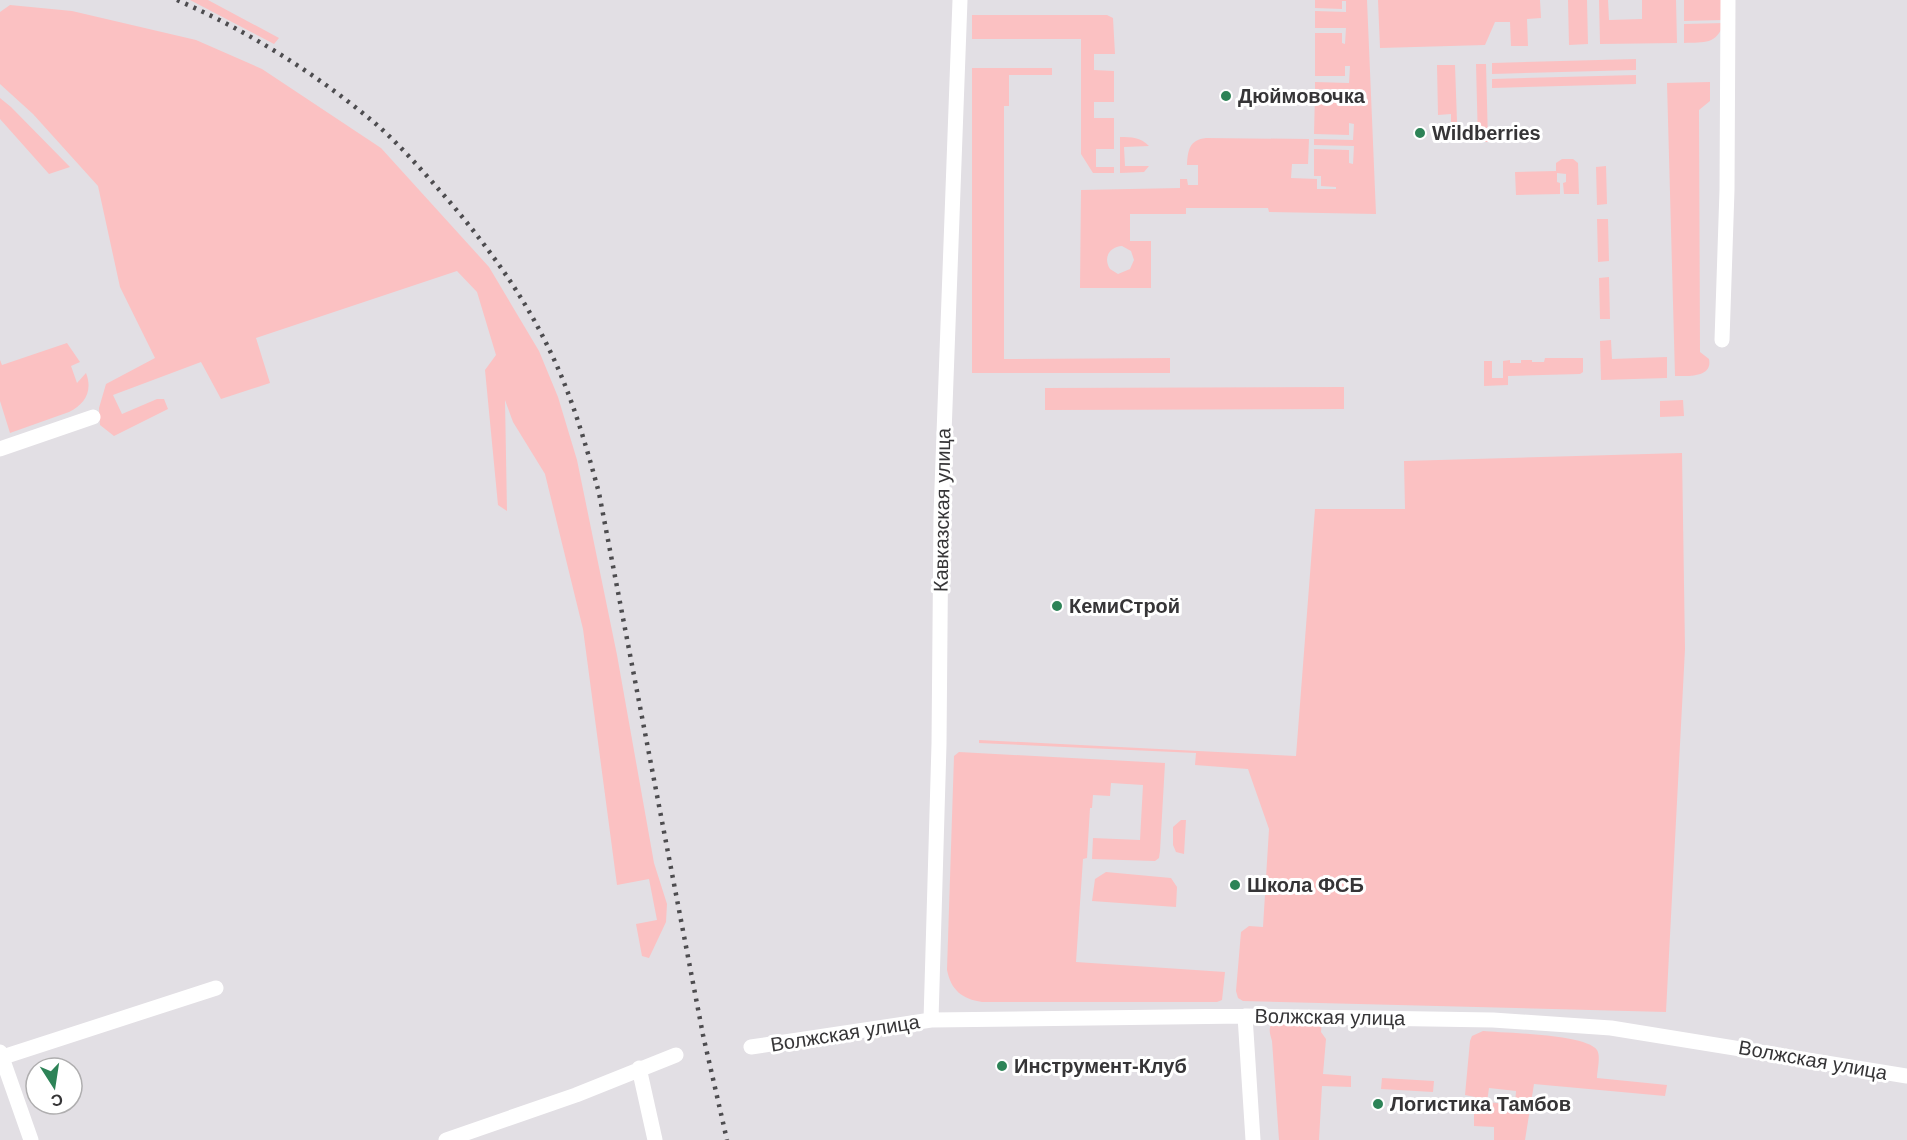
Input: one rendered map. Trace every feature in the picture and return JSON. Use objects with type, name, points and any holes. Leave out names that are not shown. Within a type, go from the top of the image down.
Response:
[{"type":"street","name":"Кавказская улица","points":[[931,1020],[939,744],[941,515],[960,0]]},
{"type":"street","points":[[1722,340],[1727,190],[1728,0]]},
{"type":"street","points":[[0,449],[93,417]]},
{"type":"street","points":[[31,1140],[1,1056],[216,988]]},
{"type":"street","name":"Волжская улица","points":[[751,1047],[931,1020],[1245,1016],[1493,1020],[1611,1028],[1907,1076]]},
{"type":"street","points":[[1245,1016],[1253,1140]]},
{"type":"street","points":[[446,1140],[576,1095],[676,1055]]},
{"type":"street","points":[[639,1068],[655,1140]]},
{"type":"shaded area","points":[[190,0],[208,0],[279,38],[274,44]]},
{"type":"shaded area","points":[[1315,0],[1367,0],[1376,214],[1269,212],[1268,208],[1186,208],[1186,214],[1130,214],[1130,241],[1151,241],[1151,288],[1080,288],[1081,190],[1180,188],[1180,179],[1187,179],[1188,185],[1198,185],[1198,165],[1187,165],[1190,147],[1200,139],[1309,139],[1308,164],[1292,164],[1291,178],[1317,179],[1317,189],[1336,189],[1336,187],[1321,186],[1321,176],[1314,176],[1314,149],[1349,150],[1349,163],[1353,164],[1354,146],[1314,145],[1314,139],[1353,140],[1354,124],[1349,123],[1349,135],[1314,134],[1315,93],[1344,93],[1344,105],[1349,105],[1349,90],[1315,89],[1315,82],[1349,83],[1350,66],[1345,66],[1345,76],[1315,76],[1315,33],[1342,33],[1342,43],[1345,44],[1346,28],[1315,28],[1315,11],[1346,12],[1346,1],[1342,1],[1342,9],[1315,8]],"holes":[[[1122,246],[1131,251],[1134,260],[1130,269],[1118,274],[1110,269],[1107,257],[1114,248]]]},
{"type":"shaded area","points":[[1378,0],[1540,0],[1541,18],[1527,19],[1528,46],[1511,46],[1510,22],[1495,22],[1485,45],[1380,48]]},
{"type":"shaded area","points":[[1568,0],[1587,0],[1588,44],[1569,45]]},
{"type":"shaded area","points":[[1599,0],[1608,0],[1609,20],[1642,19],[1642,0],[1676,0],[1677,43],[1600,44]]},
{"type":"shaded area","points":[[1684,0],[1724,0],[1724,20],[1684,21]]},
{"type":"shaded area","points":[[10,5],[72,11],[196,40],[262,69],[381,148],[489,267],[539,351],[558,397],[577,460],[617,655],[654,863],[667,904],[666,922],[649,958],[642,956],[636,924],[657,920],[649,879],[617,885],[583,629],[545,474],[513,422],[505,400],[507,511],[498,505],[485,370],[496,355],[477,292],[457,271],[256,338],[270,383],[221,399],[201,362],[113,395],[122,414],[157,399],[164,399],[168,409],[114,436],[100,425],[99,408],[106,384],[155,358],[120,287],[98,186],[33,114],[0,84],[0,12]]},
{"type":"shaded area","points":[[972,15],[1107,15],[1113,18],[1115,54],[1094,54],[1094,70],[1114,71],[1114,102],[1094,102],[1094,118],[1114,118],[1114,149],[1096,149],[1096,167],[1114,167],[1114,173],[1093,173],[1081,154],[1081,39],[972,39]]},
{"type":"shaded area","points":[[1724,23],[1717,35],[1709,41],[1684,43],[1684,24]]},
{"type":"shaded area","points":[[1636,59],[1636,70],[1492,74],[1492,63]]},
{"type":"shaded area","points":[[1476,64],[1486,64],[1488,142],[1478,142]]},
{"type":"shaded area","points":[[1437,65],[1455,65],[1457,122],[1451,122],[1451,114],[1438,115]]},
{"type":"shaded area","points":[[972,68],[1052,68],[1052,75],[1009,75],[1009,106],[1004,106],[1004,359],[1170,358],[1170,373],[972,373]]},
{"type":"shaded area","points":[[1636,75],[1636,84],[1492,88],[1492,79]]},
{"type":"shaded area","points":[[1710,82],[1710,101],[1699,110],[1700,352],[1709,359],[1709,365],[1707,370],[1698,375],[1675,376],[1667,83]]},
{"type":"shaded area","points":[[0,98],[70,167],[49,174],[0,119]]},
{"type":"shaded area","points":[[1120,137],[1136,138],[1149,146],[1124,147],[1125,166],[1149,166],[1144,172],[1120,173]]},
{"type":"shaded area","points":[[1562,159],[1573,159],[1578,163],[1579,194],[1564,194],[1563,183],[1566,182],[1566,174],[1557,173],[1560,194],[1516,195],[1515,172],[1556,171],[1556,163]]},
{"type":"shaded area","points":[[1606,166],[1607,204],[1597,205],[1596,167]]},
{"type":"shaded area","points":[[1597,219],[1608,219],[1609,261],[1598,262]]},
{"type":"shaded area","points":[[1609,277],[1610,319],[1600,319],[1599,278]]},
{"type":"shaded area","points":[[1611,340],[1612,359],[1667,357],[1667,378],[1601,380],[1600,341]]},
{"type":"shaded area","points":[[67,343],[80,362],[71,366],[77,383],[86,373],[88,380],[88,391],[83,401],[69,412],[10,433],[0,401],[0,360],[2,365]]},
{"type":"shaded area","points":[[1545,358],[1583,358],[1583,372],[1580,374],[1508,376],[1508,385],[1484,386],[1484,361],[1492,361],[1492,378],[1503,378],[1503,361],[1510,360],[1510,363],[1521,363],[1521,360],[1544,362]]},
{"type":"shaded area","points":[[1344,387],[1344,409],[1045,410],[1045,388]]},
{"type":"shaded area","points":[[1683,400],[1684,416],[1660,417],[1660,401]]},
{"type":"shaded area","points":[[1682,453],[1685,649],[1666,1012],[1243,1001],[1238,998],[1236,991],[1241,932],[1249,926],[1263,927],[1269,829],[1248,769],[1195,765],[1196,753],[979,743],[979,740],[1296,756],[1315,509],[1405,509],[1404,461]]},
{"type":"shaded area","points":[[959,752],[1165,763],[1160,851],[1159,858],[1155,861],[1092,859],[1093,838],[1140,840],[1143,785],[1111,783],[1110,796],[1093,795],[1087,858],[1083,859],[1076,962],[1225,972],[1222,1000],[1217,1002],[982,1002],[969,999],[958,992],[951,983],[947,970],[954,756]]},
{"type":"shaded area","points":[[1181,820],[1186,820],[1184,854],[1176,852],[1173,845],[1173,827]]},
{"type":"shaded area","points":[[1106,872],[1171,878],[1177,887],[1176,907],[1092,901],[1095,879]]},
{"type":"shaded area","points":[[1322,1019],[1321,1032],[1326,1039],[1323,1074],[1351,1076],[1351,1087],[1322,1086],[1319,1140],[1279,1140],[1271,1025],[1272,1023]]},
{"type":"shaded area","points":[[1483,1031],[1543,1035],[1590,1045],[1598,1053],[1597,1078],[1667,1085],[1665,1096],[1534,1084],[1525,1140],[1494,1140],[1494,1127],[1474,1126],[1474,1114],[1465,1113],[1464,1102],[1474,1103],[1475,1097],[1465,1095],[1472,1036]],"holes":[[[1489,1088],[1516,1091],[1515,1105],[1487,1102]]]},
{"type":"shaded area","points":[[1382,1078],[1434,1081],[1433,1092],[1381,1089]]},
{"type":"railway","points":[[177,0],[228,24],[302,68],[348,101],[391,138],[478,236],[517,291],[550,351],[572,403],[599,493],[703,1035],[727,1140]]},
{"type":"place","name":"Дюймовочка","points":[[1226,96]]},
{"type":"place","name":"Wildberries","points":[[1420,133]]},
{"type":"place","name":"КемиСтрой","points":[[1057,606]]},
{"type":"place","name":"Школа ФСБ","points":[[1235,885]]},
{"type":"place","name":"Инструмент-Клуб","points":[[1002,1066]]},
{"type":"place","name":"Логистика Тамбов","points":[[1378,1104]]}]
